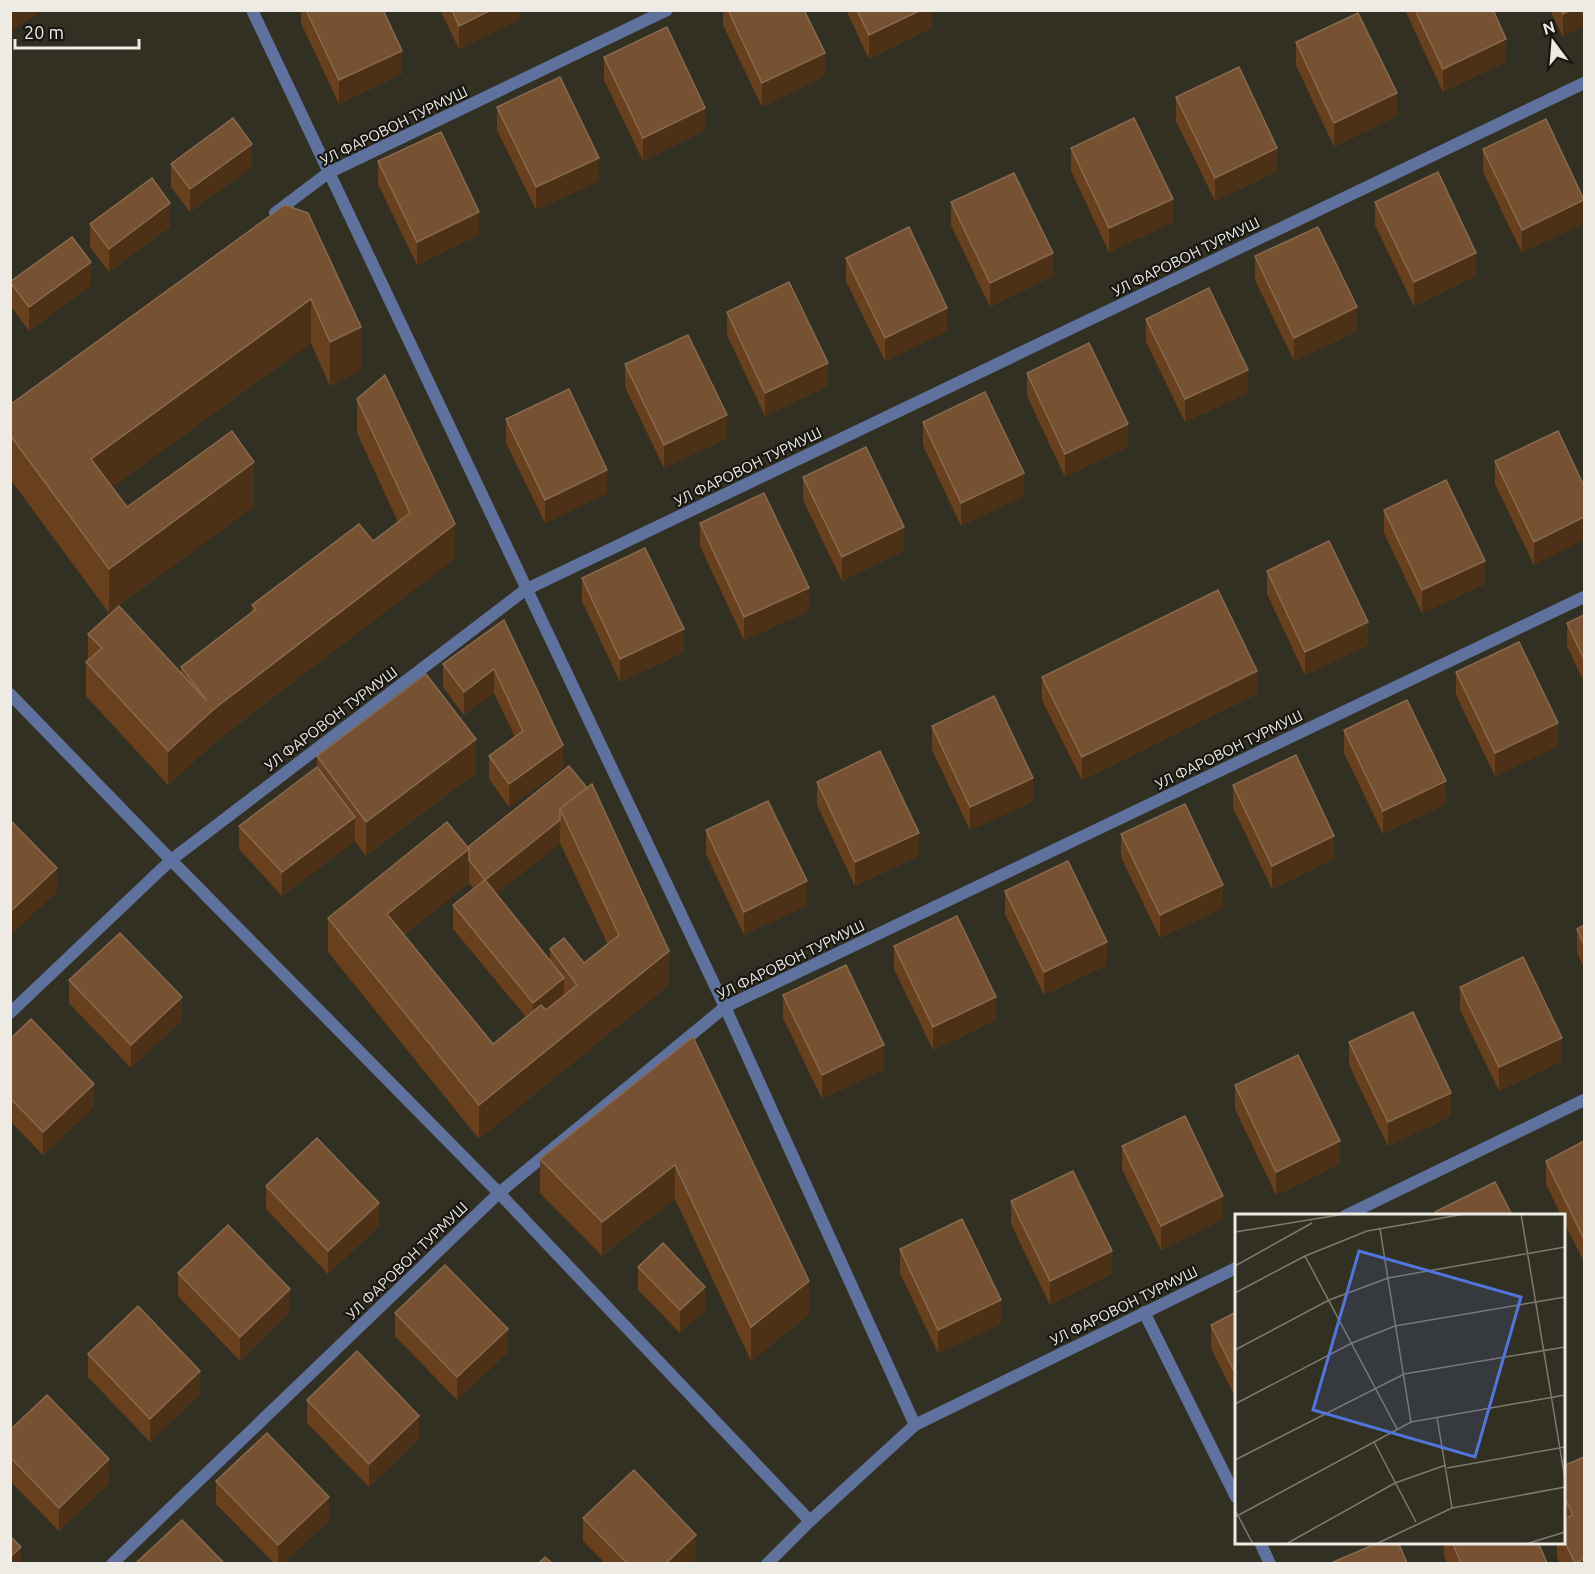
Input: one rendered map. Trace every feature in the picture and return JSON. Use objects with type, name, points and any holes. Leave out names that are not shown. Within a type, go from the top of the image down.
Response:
[{"type":"street","points":[[252,10],[525,590],[725,1007],[915,1425]]},
{"type":"street","name":"УЛ ФАРОВОН ТУРМУШ","points":[[261,223],[328,173],[667,10]]},
{"type":"street","name":"УЛ ФАРОВОН ТУРМУШ","points":[[10,1013],[171,860],[525,590],[1584,83]]},
{"type":"street","name":"УЛ ФАРОВОН ТУРМУШ","points":[[112,1563],[499,1192],[725,1007],[1584,597]]},
{"type":"street","points":[[10,694],[499,1192],[810,1521]]},
{"type":"street","points":[[1347,1214],[1584,1100]]},
{"type":"street","name":"УЛ ФАРОВОН ТУРМУШ","points":[[767,1563],[915,1425],[1235,1268]]},
{"type":"street","points":[[1144,1312],[1235,1495]]},
{"type":"street","points":[[1261,1544],[1270,1563]]},
{"type":"building","points":[[306,10],[383,10],[402,51],[339,80]]},
{"type":"building","points":[[452,10],[491,10],[459,26]]},
{"type":"building","points":[[728,10],[804,10],[825,53],[762,83]]},
{"type":"building","points":[[857,10],[921,10],[869,35]]},
{"type":"building","points":[[1415,10],[1493,10],[1506,39],[1443,69]]},
{"type":"building","points":[[1358,13],[1397,93],[1334,123],[1296,42]]},
{"type":"building","points":[[667,27],[705,108],[643,138],[604,57]]},
{"type":"building","points":[[1239,67],[1277,148],[1215,178],[1176,97]]},
{"type":"building","points":[[560,77],[599,158],[536,187],[497,107]]},
{"type":"building","points":[[233,118],[252,144],[190,189],[171,164]]},
{"type":"building","points":[[1134,118],[1173,199],[1109,228],[1071,148]]},
{"type":"building","points":[[1546,119],[1584,200],[1522,230],[1483,149]]},
{"type":"building","points":[[441,132],[479,212],[417,242],[378,161]]},
{"type":"building","points":[[1438,172],[1476,253],[1414,282],[1375,202]]},
{"type":"building","points":[[1014,173],[1053,253],[990,283],[951,202]]},
{"type":"building","points":[[152,178],[170,203],[109,249],[90,224]]},
{"type":"building","points":[[285,205],[308,213],[361,327],[330,342],[311,299],[91,459],[127,507],[232,431],[254,462],[109,569],[10,435],[10,405]]},
{"type":"building","points":[[909,227],[947,308],[885,338],[846,258]]},
{"type":"building","points":[[1318,227],[1357,307],[1294,338],[1255,256]]},
{"type":"building","points":[[72,237],[91,262],[29,307],[10,282]]},
{"type":"building","points":[[789,282],[828,363],[765,393],[727,312]]},
{"type":"building","points":[[1209,288],[1248,370],[1185,399],[1146,319]]},
{"type":"building","points":[[688,335],[727,415],[664,445],[625,364]]},
{"type":"building","points":[[1089,343],[1128,424],[1065,454],[1027,373]]},
{"type":"building","points":[[385,375],[455,524],[214,709],[168,751],[86,662],[102,648],[88,634],[119,606],[207,701],[181,667],[256,609],[252,605],[359,524],[373,541],[410,513],[357,399]]},
{"type":"building","points":[[569,389],[607,470],[545,500],[506,419]]},
{"type":"building","points":[[985,392],[1024,473],[961,503],[923,422]]},
{"type":"building","points":[[1558,431],[1584,486],[1584,517],[1534,542],[1495,461]]},
{"type":"building","points":[[866,447],[904,527],[842,557],[803,477]]},
{"type":"building","points":[[1446,480],[1485,561],[1422,590],[1384,510]]},
{"type":"building","points":[[764,493],[809,588],[744,617],[700,523]]},
{"type":"building","points":[[1329,541],[1368,622],[1305,652],[1267,571]]},
{"type":"building","points":[[645,548],[684,629],[620,659],[582,578]]},
{"type":"building","points":[[1218,590],[1257,671],[1082,757],[1042,677]]},
{"type":"building","points":[[1584,615],[1584,659],[1567,623]]},
{"type":"building","points":[[504,620],[563,745],[509,784],[489,756],[523,731],[494,669],[464,692],[443,664]]},
{"type":"building","points":[[1519,642],[1558,723],[1495,753],[1456,672]]},
{"type":"building","points":[[426,674],[476,739],[366,822],[317,756]]},
{"type":"building","points":[[994,696],[1033,778],[970,807],[932,726]]},
{"type":"building","points":[[1407,700],[1446,781],[1383,811],[1344,730]]},
{"type":"building","points":[[880,751],[919,833],[855,862],[817,782]]},
{"type":"building","points":[[1296,755],[1334,836],[1272,866],[1233,785]]},
{"type":"building","points":[[569,766],[587,788],[560,809],[560,820],[485,880],[469,860],[468,847]]},
{"type":"building","points":[[317,767],[355,817],[282,872],[239,826]]},
{"type":"building","points":[[592,784],[669,951],[479,1105],[328,918],[447,822],[469,849],[387,914],[493,1044],[541,1005],[546,1010],[577,985],[550,949],[564,938],[584,963],[619,935],[560,809]]},
{"type":"building","points":[[768,801],[807,881],[744,912],[706,830]]},
{"type":"building","points":[[1185,804],[1223,885],[1160,915],[1121,834]]},
{"type":"building","points":[[10,820],[57,868],[10,912]]},
{"type":"building","points":[[1068,861],[1107,942],[1044,972],[1005,891]]},
{"type":"building","points":[[485,880],[564,978],[533,1003],[453,905]]},
{"type":"building","points":[[957,916],[996,997],[933,1027],[894,946]]},
{"type":"building","points":[[1584,925],[1584,945],[1577,929]]},
{"type":"building","points":[[120,933],[182,997],[131,1045],[69,980]]},
{"type":"building","points":[[1523,957],[1562,1038],[1499,1067],[1460,987]]},
{"type":"building","points":[[846,965],[884,1045],[822,1075],[783,995]]},
{"type":"building","points":[[1413,1012],[1451,1093],[1388,1122],[1349,1042]]},
{"type":"building","points":[[31,1019],[94,1084],[43,1132],[10,1098],[10,1039]]},
{"type":"building","points":[[693,1037],[809,1281],[751,1327],[675,1165],[602,1222],[540,1159]]},
{"type":"building","points":[[1298,1055],[1340,1141],[1276,1172],[1235,1085]]},
{"type":"building","points":[[1185,1116],[1223,1196],[1161,1226],[1122,1146]]},
{"type":"building","points":[[317,1138],[379,1203],[328,1251],[266,1186]]},
{"type":"building","points":[[1584,1141],[1584,1239],[1546,1161]]},
{"type":"building","points":[[1073,1171],[1112,1251],[1050,1281],[1011,1201]]},
{"type":"building","points":[[1495,1182],[1511,1214],[1436,1214],[1435,1212]]},
{"type":"building","points":[[962,1219],[1001,1300],[938,1330],[900,1249]]},
{"type":"building","points":[[228,1225],[290,1289],[240,1337],[178,1273]]},
{"type":"building","points":[[663,1243],[705,1287],[680,1310],[638,1267]]},
{"type":"building","points":[[445,1265],[508,1329],[457,1377],[395,1313]]},
{"type":"building","points":[[138,1306],[200,1371],[150,1419],[88,1354]]},
{"type":"building","points":[[1235,1313],[1235,1373],[1211,1325]]},
{"type":"building","points":[[357,1351],[419,1416],[369,1464],[307,1400]]},
{"type":"building","points":[[47,1395],[109,1459],[59,1508],[10,1457],[10,1430]]},
{"type":"building","points":[[267,1433],[329,1497],[278,1545],[216,1481]]},
{"type":"building","points":[[1584,1457],[1584,1559],[1575,1563],[1565,1542],[1565,1519],[1573,1515],[1565,1498],[1565,1465]]},
{"type":"building","points":[[634,1470],[696,1535],[666,1563],[627,1563],[583,1518]]},
{"type":"building","points":[[182,1520],[224,1563],[136,1563]]},
{"type":"building","points":[[10,1536],[21,1547],[10,1557]]},
{"type":"building","points":[[1375,1544],[1399,1544],[1407,1563],[1331,1563]]},
{"type":"building","points":[[1453,1544],[1539,1544],[1547,1563],[1461,1563]]},
{"type":"building","points":[[545,1557],[552,1563],[539,1563]]}]
